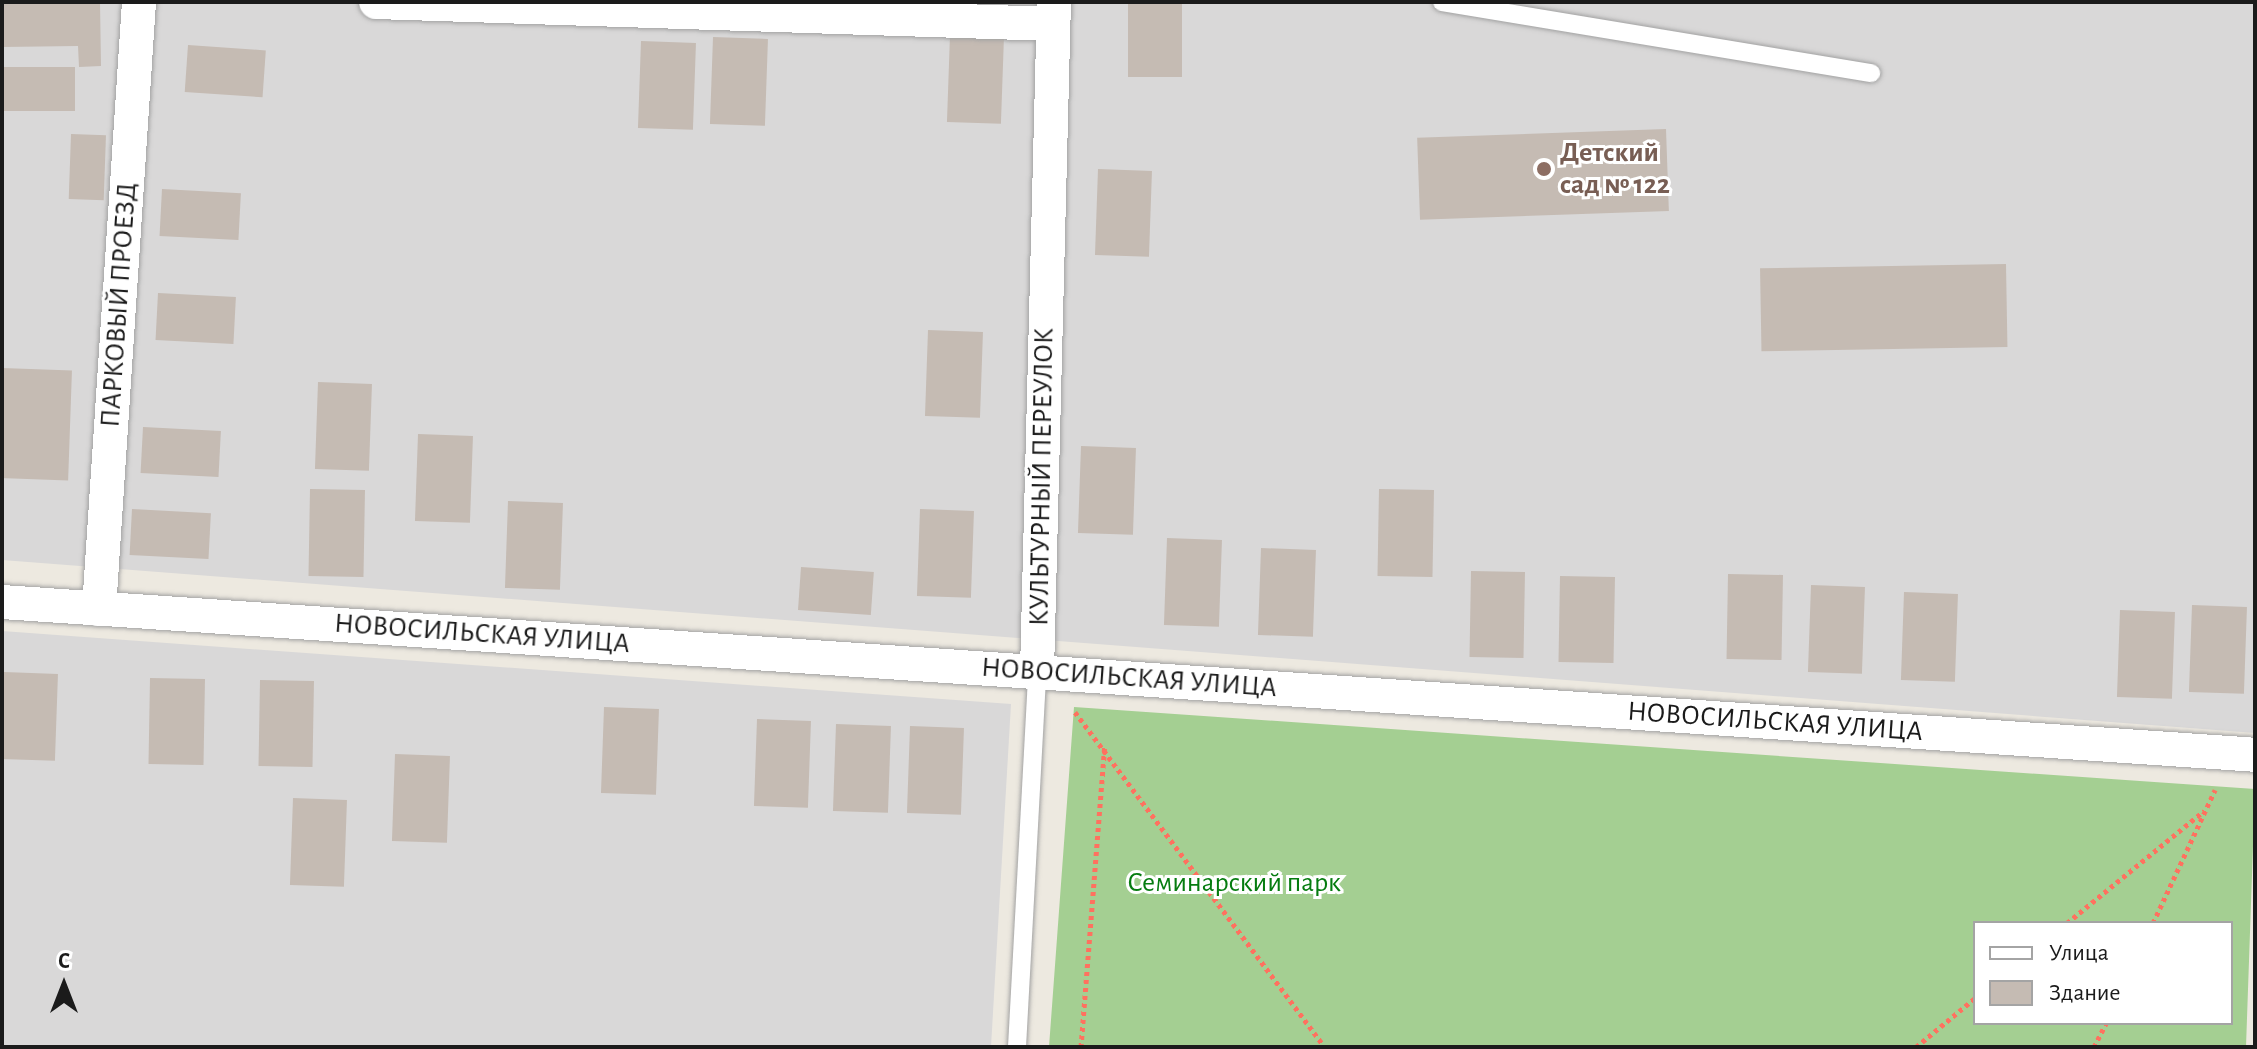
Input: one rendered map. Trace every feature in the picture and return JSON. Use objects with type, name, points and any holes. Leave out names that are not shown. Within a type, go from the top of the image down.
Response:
[{"type":"street","name":"ПАРКОВЫЙ ПРОЕЗД","points":[[99,609],[139,2]]},
{"type":"street","points":[[376,2],[1054,13]]},
{"type":"street","name":"КУЛЬТУРНЫЙ ПЕРЕУЛОК","points":[[1037,672],[1054,13]]},
{"type":"street","name":"НОВОСИЛЬСКАЯ УЛИЦА","points":[[2,602],[2243,754]]},
{"type":"lane","points":[[1442,2],[1871,73]]},
{"type":"lane","name":"КУЛЬТУРНЫЙ ПЕРЕУЛОК","points":[[1017,1047],[1037,672]]},
{"type":"path","points":[[1037,672],[1105,744],[1325,1047]]},
{"type":"path","points":[[1081,1047],[1105,744]]},
{"type":"path","points":[[2154,921],[2208,808],[2243,754]]},
{"type":"path","points":[[2069,921],[2208,808]]},
{"type":"path","points":[[1916,1047],[1973,1000]]},
{"type":"path","points":[[2094,1047],[2105,1025]]},
{"type":"shaded area","points":[[2,2],[2255,2],[2255,733],[2,560]]},
{"type":"shaded area","points":[[2,631],[1011,704],[991,1047],[2,1047]]},
{"type":"green space","name":"Семинарский парк","points":[[1074,707],[2255,789],[2246,1047],[1049,1047]]},
{"type":"building","points":[[2,2],[100,2],[101,66],[79,67],[78,46],[2,47]]},
{"type":"building","points":[[1128,2],[1182,2],[1182,77],[1128,77]]},
{"type":"building","points":[[950,35],[1004,37],[1001,124],[947,122]]},
{"type":"building","points":[[713,37],[768,39],[765,126],[710,124]]},
{"type":"building","points":[[641,41],[696,43],[693,130],[638,128]]},
{"type":"building","points":[[188,45],[266,50],[263,97],[185,92]]},
{"type":"building","points":[[2,67],[75,67],[75,111],[2,111]]},
{"type":"building","points":[[1666,129],[1669,211],[1420,220],[1417,138]]},
{"type":"building","points":[[71,134],[106,135],[104,200],[69,199]]},
{"type":"building","points":[[1098,169],[1152,171],[1149,257],[1095,255]]},
{"type":"building","points":[[162,189],[241,193],[238,240],[160,236]]},
{"type":"building","points":[[2006,264],[2007,347],[1761,351],[1760,268]]},
{"type":"building","points":[[158,293],[236,297],[233,344],[156,340]]},
{"type":"building","points":[[928,330],[983,332],[980,418],[925,416]]},
{"type":"building","points":[[2,368],[72,370],[68,480],[2,478]]},
{"type":"building","points":[[318,382],[372,384],[369,471],[315,469]]},
{"type":"building","points":[[143,427],[221,431],[218,477],[141,473]]},
{"type":"building","points":[[418,434],[473,436],[470,523],[415,521]]},
{"type":"building","points":[[1081,446],[1136,448],[1133,535],[1078,533]]},
{"type":"building","points":[[310,489],[365,490],[363,577],[308,576]]},
{"type":"building","points":[[1379,489],[1434,490],[1432,577],[1377,576]]},
{"type":"building","points":[[508,501],[563,503],[560,590],[505,588]]},
{"type":"building","points":[[132,509],[211,513],[208,559],[130,555]]},
{"type":"building","points":[[920,509],[974,511],[971,598],[917,596]]},
{"type":"building","points":[[1167,538],[1222,540],[1219,627],[1164,625]]},
{"type":"building","points":[[1261,548],[1316,550],[1313,637],[1258,635]]},
{"type":"building","points":[[801,567],[874,572],[871,615],[798,610]]},
{"type":"building","points":[[1471,571],[1525,572],[1523,658],[1469,657]]},
{"type":"building","points":[[1728,574],[1783,575],[1782,660],[1727,659]]},
{"type":"building","points":[[1560,576],[1615,577],[1613,663],[1558,662]]},
{"type":"building","points":[[1811,585],[1865,587],[1862,674],[1808,672]]},
{"type":"building","points":[[1904,592],[1958,594],[1955,682],[1901,680]]},
{"type":"building","points":[[2192,605],[2247,607],[2244,694],[2189,692]]},
{"type":"building","points":[[2120,610],[2175,612],[2172,699],[2117,697]]},
{"type":"building","points":[[4,672],[58,674],[55,761],[2,759]]},
{"type":"building","points":[[150,678],[205,679],[203,765],[148,764]]},
{"type":"building","points":[[260,680],[314,681],[312,767],[258,766]]},
{"type":"building","points":[[604,707],[659,709],[656,795],[601,793]]},
{"type":"building","points":[[757,719],[811,721],[808,808],[754,806]]},
{"type":"building","points":[[836,724],[891,726],[888,813],[833,811]]},
{"type":"building","points":[[910,726],[964,728],[961,815],[907,813]]},
{"type":"building","points":[[395,754],[450,756],[447,843],[392,841]]},
{"type":"building","points":[[293,798],[347,800],[344,887],[290,885]]},
{"type":"place","name":"Детский сад № 122","points":[[1544,169]]}]
